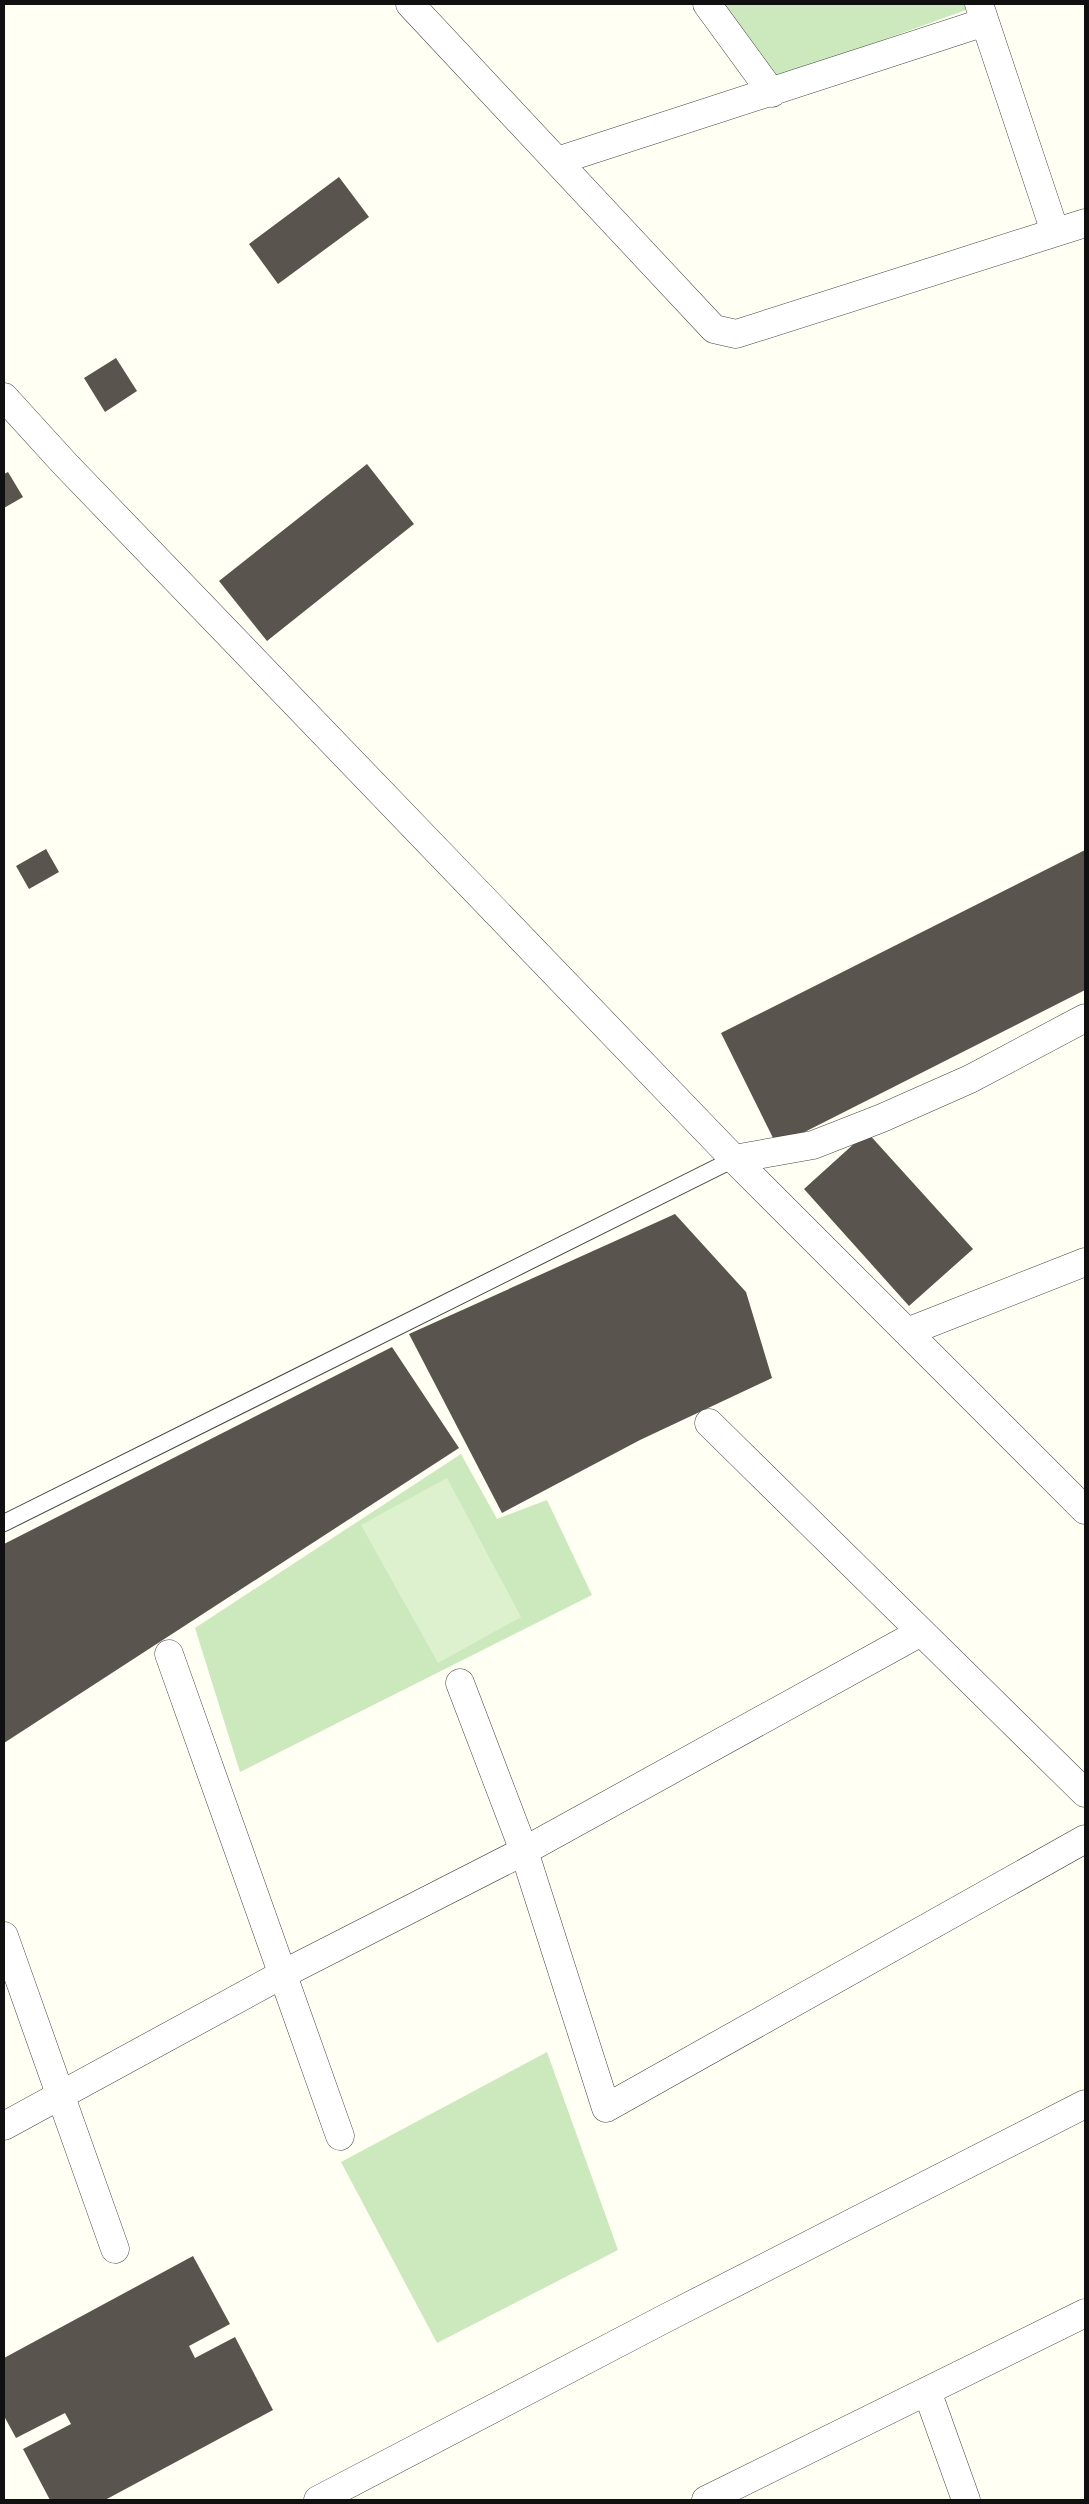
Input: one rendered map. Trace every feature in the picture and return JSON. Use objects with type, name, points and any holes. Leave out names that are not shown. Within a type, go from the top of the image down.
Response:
[{"type":"street","points":[[410,4],[714,329],[736,334],[1085,223]]},
{"type":"street","points":[[707,4],[772,93]]},
{"type":"street","points":[[558,161],[772,93],[982,13],[1055,232]]},
{"type":"street","points":[[4,397],[64,464],[734,1159],[1085,1510]]},
{"type":"street","points":[[734,1159],[813,1145],[882,1118],[970,1079],[1085,1018]]},
{"type":"street","points":[[907,1332],[1085,1262]]},
{"type":"street","points":[[709,1423],[1085,1792]]},
{"type":"street","points":[[4,2126],[283,1974],[524,1851],[922,1632]]},
{"type":"street","points":[[168,1654],[340,2136]]},
{"type":"street","points":[[460,1683],[524,1851],[606,2108],[1085,1839]]},
{"type":"street","points":[[4,1936],[116,2248]]},
{"type":"street","points":[[318,2500],[684,2309],[1085,2104]]},
{"type":"street","points":[[706,2500],[1085,2313]]},
{"type":"street","points":[[927,2391],[966,2500]]},
{"type":"lane","points":[[4,1523],[734,1159]]},
{"type":"green space","points":[[719,4],[964,4],[966,10],[777,78]]},
{"type":"green space","points":[[461,1454],[497,1519],[547,1500],[592,1595],[240,1772],[195,1628]]},
{"type":"green space","points":[[447,1478],[521,1617],[438,1663],[361,1525]]},
{"type":"green space","points":[[547,2052],[618,2250],[437,2343],[341,2162]]},
{"type":"building","points":[[339,177],[369,217],[278,284],[249,244]]},
{"type":"building","points":[[116,358],[137,391],[105,412],[84,378]]},
{"type":"building","points":[[367,464],[414,524],[267,641],[219,581]]},
{"type":"building","points":[[8,472],[23,497],[4,508],[4,474]]},
{"type":"building","points":[[46,849],[59,872],[29,889],[16,866]]},
{"type":"building","points":[[1085,850],[1085,990],[777,1146],[721,1033]]},
{"type":"building","points":[[867,1132],[973,1249],[909,1306],[804,1189]]},
{"type":"building","points":[[675,1214],[746,1292],[772,1378],[640,1440],[502,1513],[409,1334]]},
{"type":"building","points":[[392,1347],[459,1448],[4,1743],[4,1544]]},
{"type":"building","points":[[193,2256],[230,2324],[189,2346],[195,2358],[235,2337],[273,2410],[105,2500],[50,2500],[23,2449],[71,2424],[65,2413],[16,2438],[4,2416],[4,2358]]}]
